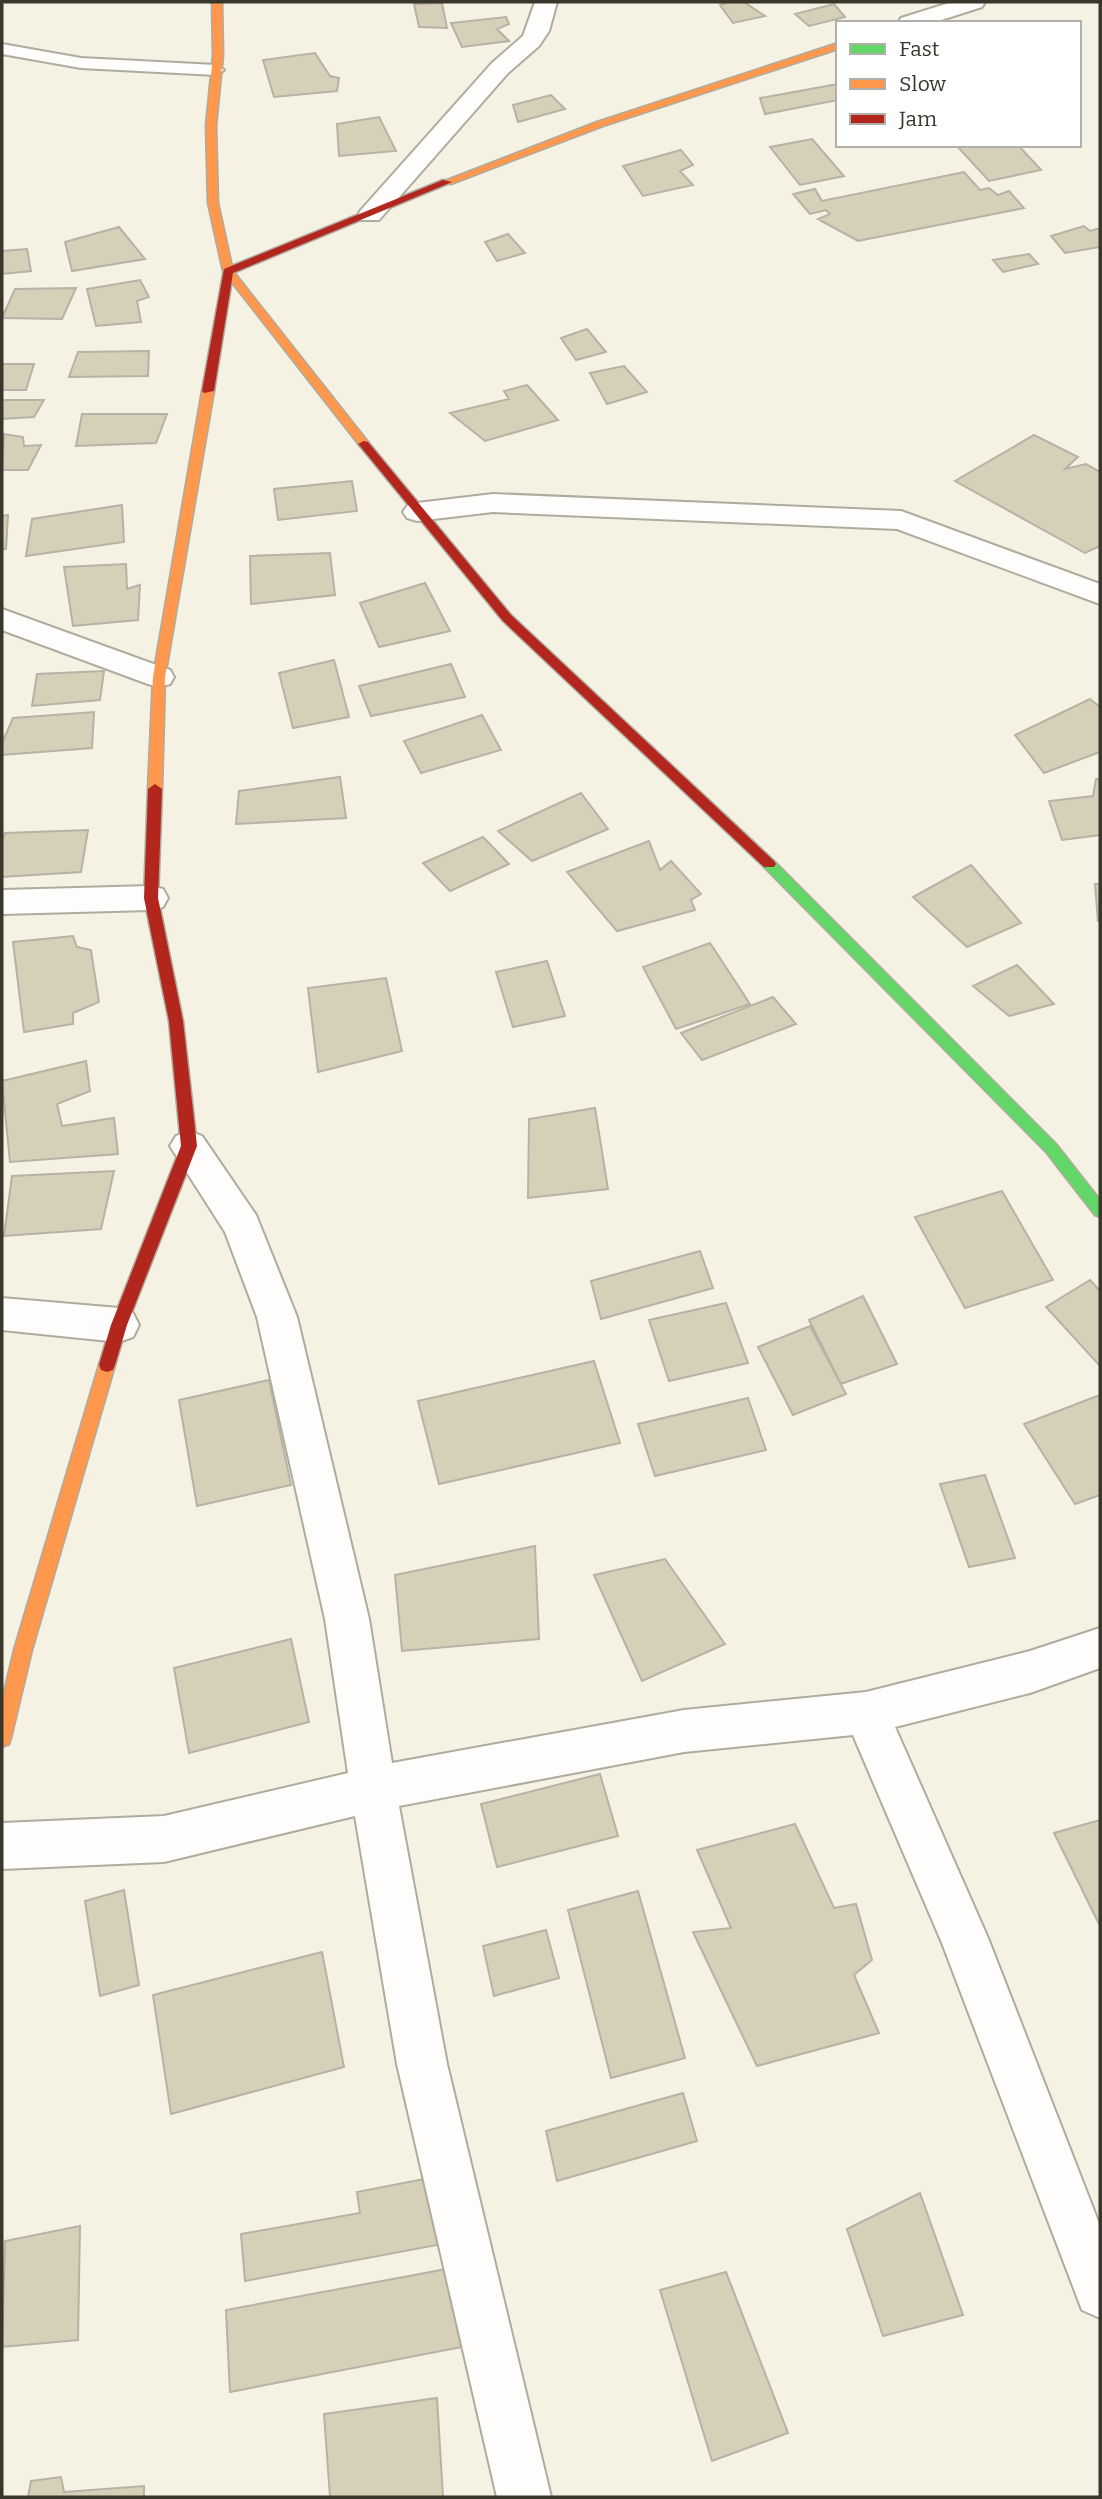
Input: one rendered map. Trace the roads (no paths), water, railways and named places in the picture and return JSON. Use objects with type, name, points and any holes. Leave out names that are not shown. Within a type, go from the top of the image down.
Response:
[{"type":"street","points":[[2,1738],[23,1650],[119,1325],[189,1146],[176,1021],[151,898],[159,677],[228,271],[213,203],[211,126],[216,70],[217,2]]},
{"type":"street","points":[[370,215],[500,68],[531,41],[538,31],[546,2]]},
{"type":"street","points":[[915,21],[974,2]]},
{"type":"street","points":[[228,271],[464,175],[600,124],[836,47]]},
{"type":"street","points":[[228,271],[417,512],[507,618],[765,860],[1051,1148],[1100,1212]]},
{"type":"street","points":[[417,512],[494,503],[901,520],[1100,595]]},
{"type":"street","points":[[2,619],[159,677]]},
{"type":"street","points":[[2,902],[151,898]]},
{"type":"street","points":[[189,1146],[242,1226],[277,1317],[347,1619],[373,1789],[422,2064],[524,2497]]},
{"type":"street","points":[[2,1314],[119,1325]]},
{"type":"street","points":[[2,1846],[164,1839],[373,1789],[684,1731],[866,1713],[1030,1672],[1100,1648]]},
{"type":"street","points":[[866,1713],[964,1938],[1100,2292]]},
{"type":"lane","points":[[2,49],[34,58],[118,67],[216,70]]}]
